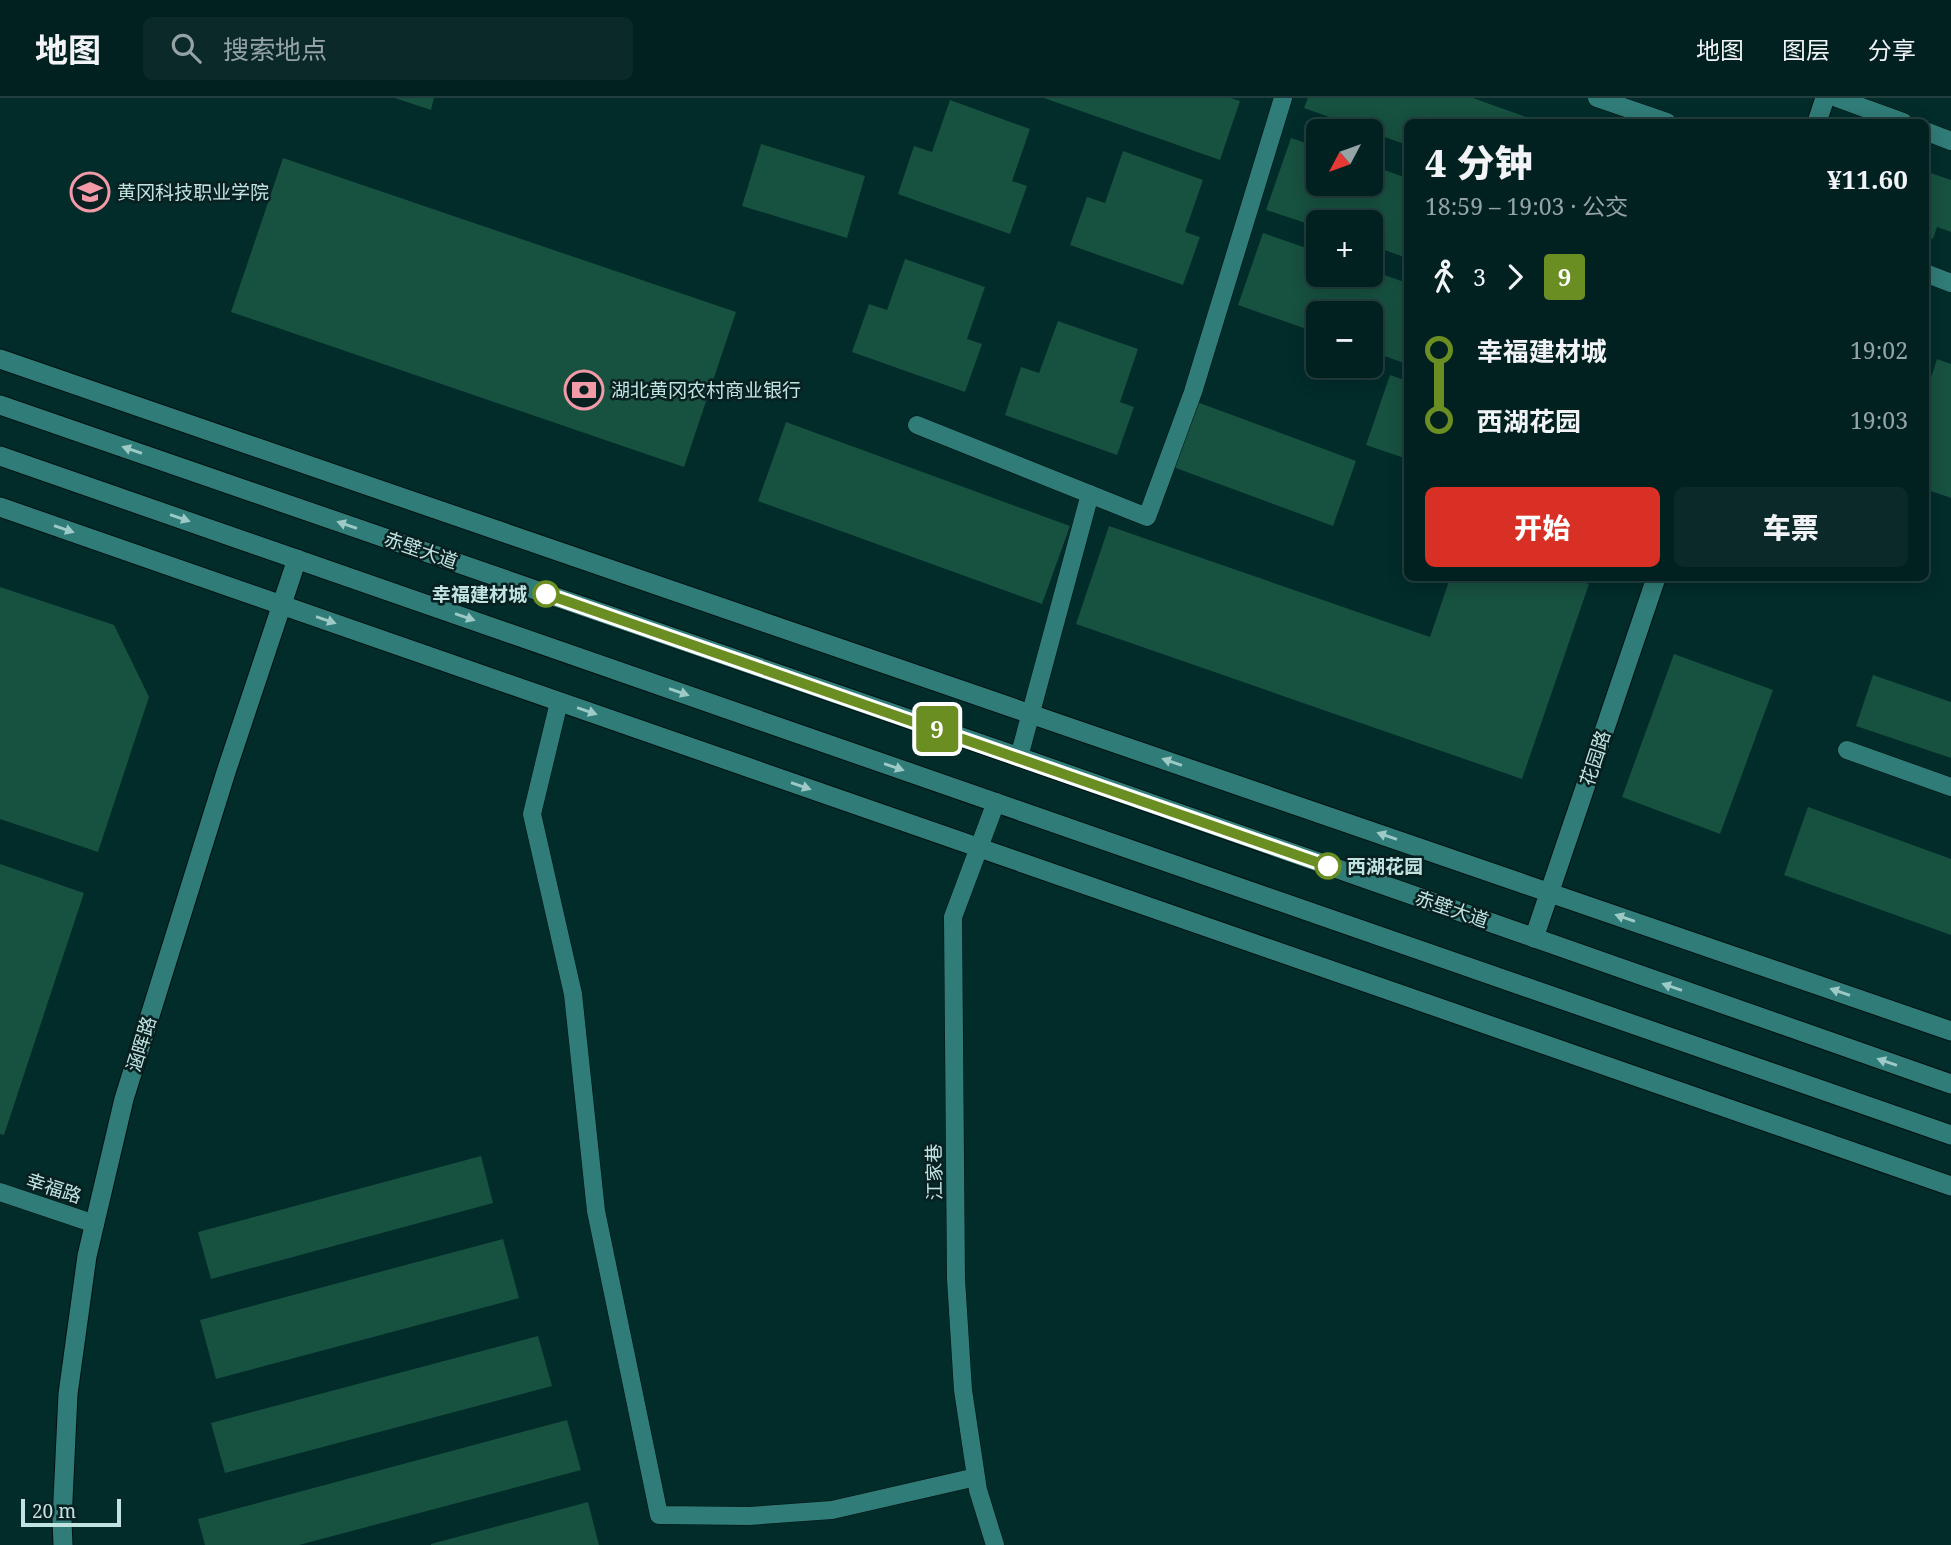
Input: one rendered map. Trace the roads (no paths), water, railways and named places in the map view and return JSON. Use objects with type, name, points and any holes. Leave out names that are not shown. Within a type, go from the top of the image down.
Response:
[{"type":"street","points":[[1818,119],[1825,98]]},
{"type":"street","points":[[0,359],[1951,1031]]},
{"type":"street","name":"赤壁大道","points":[[0,405],[1019,757],[1951,1084]]},
{"type":"street","points":[[0,456],[1951,1135]]},
{"type":"street","points":[[0,507],[1951,1186]]},
{"type":"street","name":"涵晖路","points":[[63,1545],[68,1394],[87,1256],[124,1099],[221,785],[297,559]]},
{"type":"street","name":"花园路","points":[[1534,939],[1655,581]]},
{"type":"lane","points":[[917,425],[1147,517],[1192,392],[1283,98]]},
{"type":"lane","points":[[1597,98],[1658,119]]},
{"type":"lane","points":[[1837,98],[1895,119]]},
{"type":"lane","points":[[1929,133],[1951,141]]},
{"type":"lane","points":[[1929,275],[1951,283]]},
{"type":"lane","points":[[1019,757],[1090,494]]},
{"type":"lane","points":[[559,702],[532,814],[573,994],[596,1211],[659,1515],[749,1516],[832,1510],[976,1478]]},
{"type":"lane","points":[[1847,750],[1951,788]]},
{"type":"lane","name":"江家巷","points":[[995,1545],[976,1478],[963,1390],[956,1279],[953,917],[996,802]]},
{"type":"lane","name":"幸福路","points":[[0,1192],[95,1224]]},
{"type":"place","name":"黄冈科技职业学院","points":[[90,192]]},
{"type":"place","name":"湖北黄冈农村商业银行","points":[[584,390]]},
{"type":"place","name":"幸福建材城","points":[[546,594]]},
{"type":"place","name":"西湖花园","points":[[1328,866]]}]
